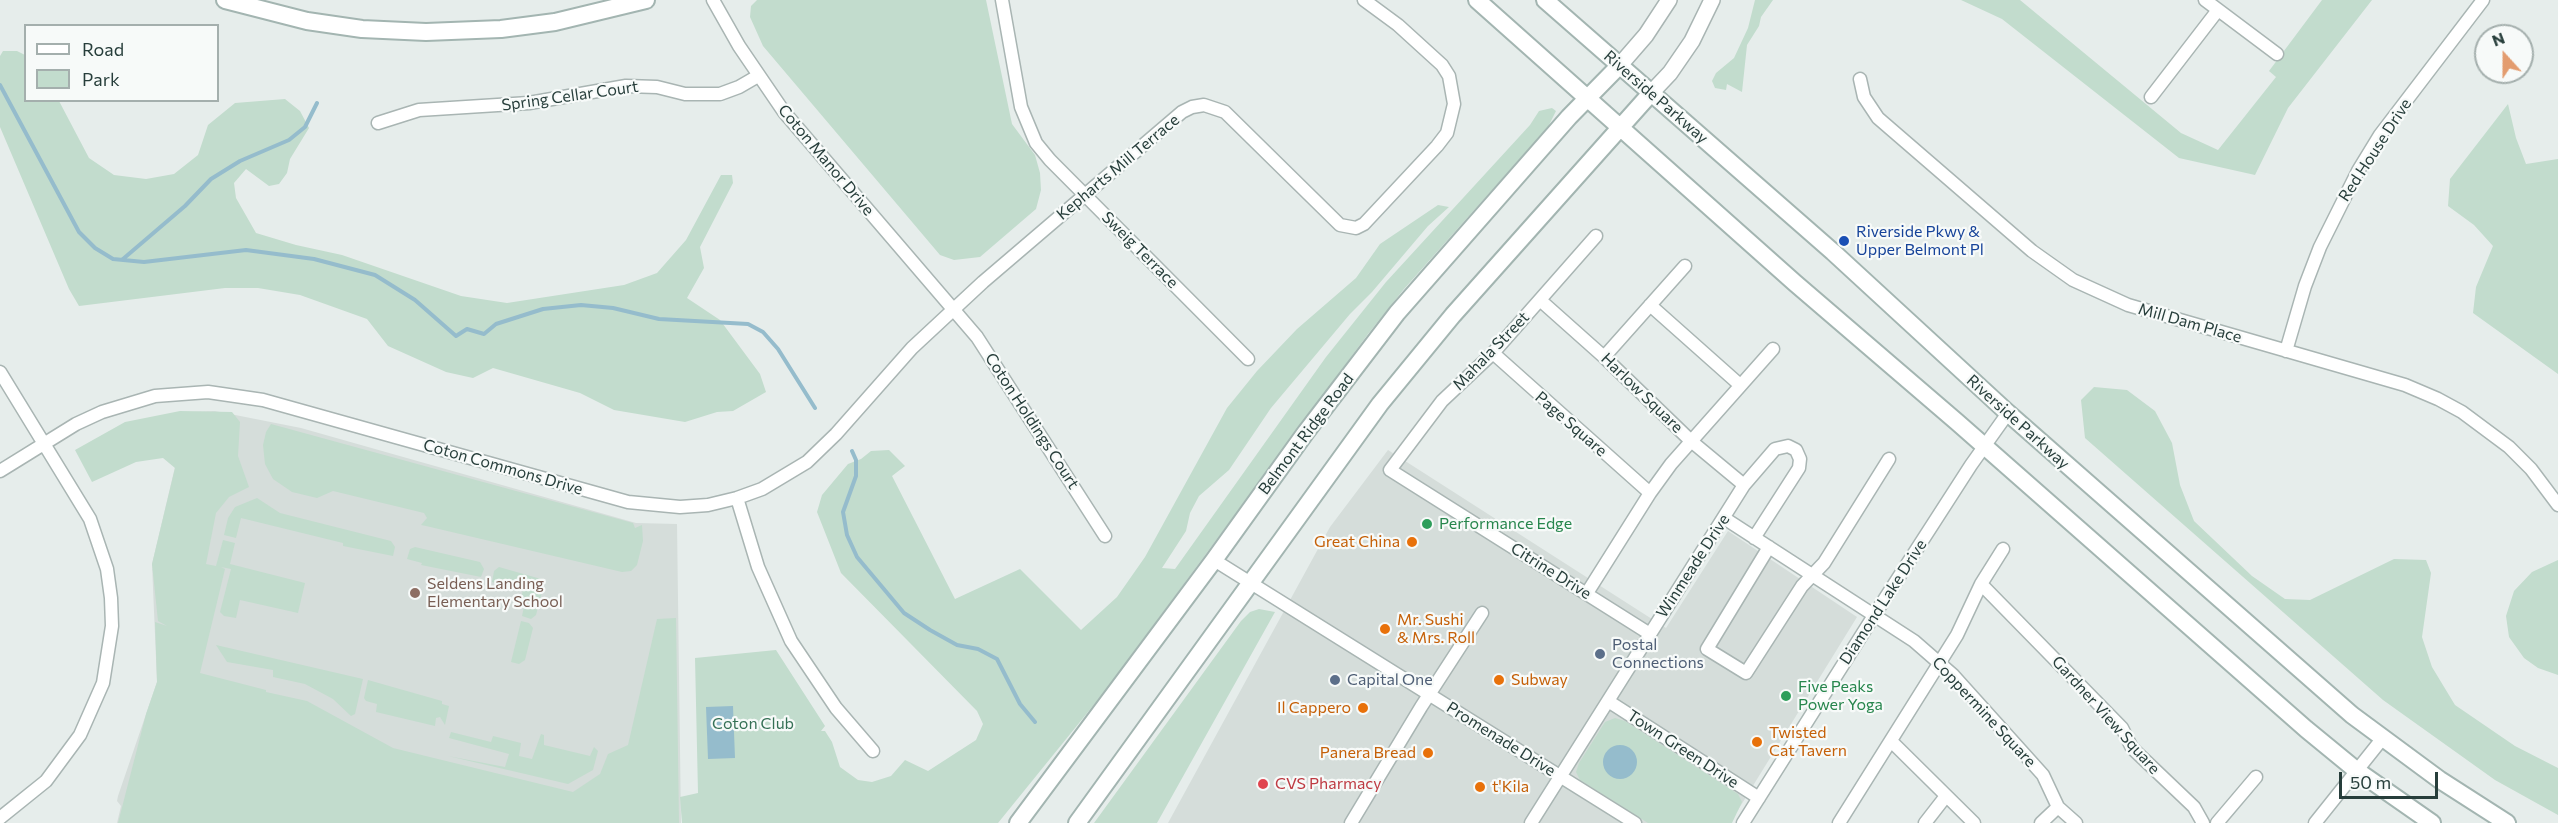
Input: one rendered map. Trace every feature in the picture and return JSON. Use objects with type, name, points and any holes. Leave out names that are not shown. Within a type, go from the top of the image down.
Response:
[{"type":"main road","points":[[225,0],[307,21],[362,29],[426,32],[501,29],[555,22],[646,0]]},
{"type":"main road","points":[[1477,0],[1801,289],[2306,729],[2356,770],[2432,823]]},
{"type":"main road","name":"Riverside Parkway","points":[[1545,0],[1833,252],[2008,413],[2352,715],[2440,780],[2507,823]]},
{"type":"main road","name":"Belmont Ridge Road","points":[[1018,823],[1214,560],[1312,423],[1397,314],[1587,99],[1620,65]]},
{"type":"main road","points":[[1077,823],[1419,355],[1652,92]]},
{"type":"street","name":"Coton Manor Drive","points":[[713,0],[758,76],[784,112],[954,309]]},
{"type":"street","name":"Sweig Terrace","points":[[1002,0],[1021,107],[1027,126],[1050,160],[1248,359]]},
{"type":"street","name":"Kepharts Mill Terrace","points":[[954,309],[1182,112],[1192,107],[1204,105],[1225,112],[1340,225],[1356,228],[1364,224],[1442,139],[1452,120],[1455,105],[1451,84],[1442,65],[1398,25],[1364,0]]},
{"type":"street","points":[[1620,65],[1646,34],[1669,0]]},
{"type":"street","points":[[1652,92],[1670,73],[1692,40],[1712,0]]},
{"type":"street","points":[[2205,0],[2277,54]]},
{"type":"street","name":"Red House Drive","points":[[2286,351],[2305,286],[2320,247],[2358,171],[2380,135],[2482,0]]},
{"type":"street","points":[[2151,97],[2218,10]]},
{"type":"street","name":"Spring Cellar Court","points":[[378,123],[419,110],[529,103],[626,86],[657,87],[685,94],[720,94],[739,87],[758,76]]},
{"type":"street","name":"Mill Dam Place","points":[[1860,79],[1864,97],[1878,118],[2032,251],[2073,280],[2128,305],[2405,385],[2462,412],[2509,447],[2531,469],[2558,505]]},
{"type":"street","name":"Mahala Street","points":[[1390,470],[1442,401],[1493,353],[1596,236]]},
{"type":"street","points":[[1604,357],[1685,266]]},
{"type":"street","name":"Harlow Square","points":[[1540,300],[1604,357],[1691,441],[1744,485]]},
{"type":"street","points":[[1650,305],[1740,385]]},
{"type":"street","name":"Coton Commons Drive","points":[[0,471],[76,424],[126,403],[167,395],[208,392],[262,400],[628,502],[680,507],[708,505],[762,489],[807,462],[836,434],[912,348],[954,309]]},
{"type":"street","name":"Coton Holdings Court","points":[[954,309],[999,370],[1105,536]]},
{"type":"street","points":[[1587,593],[1650,493],[1691,441],[1773,349]]},
{"type":"street","name":"Page Square","points":[[1493,353],[1650,493]]},
{"type":"street","points":[[0,372],[76,494],[99,542],[111,598],[109,655],[93,710],[75,743],[46,781],[0,818]]},
{"type":"street","name":"Diamond Lake Drive","points":[[1743,823],[1875,614],[2008,413]]},
{"type":"street","name":"Winmeade Drive","points":[[1531,823],[1744,485],[1774,449],[1788,446],[1796,450],[1800,459],[1799,468],[1754,538]]},
{"type":"street","points":[[1769,548],[1707,649],[1746,674],[1802,586],[1824,563],[1889,459]]},
{"type":"street","name":"Citrine Drive","points":[[1390,470],[1650,634]]},
{"type":"street","points":[[737,498],[758,567],[791,641],[836,708],[873,751]]},
{"type":"street","name":"Coppermine Square","points":[[1724,518],[1914,641],[1953,675],[2043,774],[2058,807],[2076,823]]},
{"type":"street","points":[[1839,823],[1940,664],[1957,635],[1981,584],[2002,549]]},
{"type":"street","name":"Promenade Drive","points":[[1214,560],[1635,823]]},
{"type":"street","name":"Gardner View Square","points":[[1981,584],[2122,728],[2132,748],[2194,807],[2204,823]]},
{"type":"street","points":[[1351,823],[1429,694],[1482,614]]},
{"type":"street","name":"Town Green Drive","points":[[1608,701],[1759,798]]},
{"type":"street","points":[[2315,823],[2382,739]]},
{"type":"street","points":[[1892,741],[1974,823]]},
{"type":"street","points":[[2217,823],[2256,777]]},
{"type":"street","points":[[1925,823],[1946,796]]},
{"type":"street","points":[[2041,823],[2058,807]]},
{"type":"shaded area","name":"Seldens Landing Elementary School","points":[[215,411],[301,428],[636,523],[677,524],[681,823],[117,823],[121,806],[117,801],[118,796],[157,682],[152,564],[188,412]]},
{"type":"shaded area","points":[[1388,450],[1666,628],[1728,531],[1857,617],[1730,823],[1168,823],[1330,527]]},
{"type":"green space","points":[[757,0],[986,0],[1012,124],[1035,155],[1040,173],[1041,190],[1036,209],[980,257],[954,260],[940,255],[763,46],[750,17],[751,6]]},
{"type":"green space","points":[[1755,0],[1773,0],[1761,17],[1759,26],[1747,45],[1742,92],[1727,84],[1726,90],[1715,88],[1712,81],[1716,73],[1734,58],[1748,28]]},
{"type":"green space","points":[[1961,0],[2020,0],[2181,133],[2218,150],[2276,77],[2269,71],[2322,0],[2372,0],[2288,108],[2255,175],[2179,158],[2002,19]]},
{"type":"green space","points":[[3,51],[17,51],[24,54],[24,102],[60,102],[89,158],[114,175],[146,179],[174,174],[198,155],[208,125],[235,103],[285,99],[300,111],[309,128],[290,159],[287,173],[279,184],[269,186],[246,169],[234,183],[236,198],[256,233],[342,255],[461,296],[507,303],[624,285],[657,273],[686,240],[721,175],[732,175],[733,183],[700,247],[704,268],[687,298],[720,320],[760,374],[766,392],[733,411],[717,412],[685,422],[614,410],[580,393],[493,368],[473,378],[446,372],[388,346],[367,319],[300,295],[258,288],[225,288],[79,306],[69,289],[0,127],[0,56]]},
{"type":"green space","points":[[2508,104],[2516,138],[2526,164],[2558,159],[2558,374],[2473,313],[2476,287],[2493,246],[2474,225],[2448,206],[2450,179]]},
{"type":"green space","name":"Coton Club","points":[[1552,108],[1556,111],[1548,127],[1404,289],[1368,334],[1105,691],[998,823],[682,823],[680,797],[698,793],[695,658],[776,650],[825,726],[821,731],[825,731],[832,742],[840,767],[858,780],[872,782],[891,776],[905,760],[928,771],[976,740],[983,724],[977,711],[841,573],[817,512],[822,495],[848,464],[861,459],[871,451],[889,450],[905,466],[892,476],[955,599],[1020,569],[1081,630],[1117,597],[1145,557],[1227,408],[1257,371],[1297,329],[1356,278],[1380,244],[1438,205],[1449,207],[1428,226],[1372,292],[1350,314],[1271,408],[1229,470],[1199,496],[1190,513],[1186,531],[1162,568],[1175,569],[1326,357],[1386,282],[1530,125],[1539,111]]},
{"type":"green space","points":[[2094,387],[2127,390],[2155,411],[2172,443],[2180,485],[2194,521],[2252,576],[2285,599],[2310,600],[2394,559],[2426,560],[2431,573],[2422,637],[2432,667],[2455,705],[2515,746],[2558,768],[2558,815],[2495,780],[2383,700],[2085,438],[2081,400]]},
{"type":"green space","points":[[180,411],[232,412],[240,422],[238,456],[249,487],[229,497],[216,513],[206,564],[216,566],[223,540],[235,543],[230,564],[305,583],[298,613],[240,600],[236,618],[224,616],[220,612],[231,569],[221,567],[225,569],[200,673],[307,701],[393,748],[573,792],[600,774],[608,754],[628,745],[657,619],[676,618],[679,823],[118,823],[146,714],[157,682],[155,622],[167,626],[158,621],[152,564],[175,468],[163,458],[136,462],[92,482],[75,450],[125,422]]},
{"type":"green space","points":[[271,424],[633,523],[635,528],[642,525],[643,541],[637,565],[631,571],[622,572],[421,525],[427,518],[424,513],[333,491],[317,498],[292,492],[273,479],[265,464],[263,445],[266,432]]},
{"type":"green space","points":[[257,498],[280,513],[391,541],[395,547],[393,556],[343,546],[343,543],[241,518],[236,538],[224,535],[228,518],[235,507]]},
{"type":"green space","points":[[415,547],[480,562],[484,569],[481,577],[421,565],[422,563],[407,559],[410,549]]},
{"type":"green space","points":[[2558,560],[2558,675],[2538,668],[2524,658],[2509,637],[2506,616],[2514,591],[2532,572]]},
{"type":"green space","points":[[499,567],[541,579],[532,583],[535,587],[544,584],[536,615],[531,619],[522,616],[524,607],[519,606],[523,590],[492,582],[494,571]]},
{"type":"green space","points":[[1259,609],[1275,612],[1157,823],[1094,823],[1241,621],[1250,612]]},
{"type":"green space","points":[[521,621],[529,623],[533,628],[525,660],[519,664],[511,662]]},
{"type":"green space","points":[[216,645],[363,679],[355,714],[351,716],[333,699],[305,684],[273,677],[273,670],[227,662]]},
{"type":"green space","points":[[368,680],[442,701],[442,704],[449,706],[445,725],[440,717],[436,718],[435,726],[376,712],[377,704],[366,701],[364,698]]},
{"type":"green space","points":[[1615,718],[1625,721],[1738,794],[1742,802],[1732,823],[1648,823],[1580,780],[1576,772],[1579,763],[1605,722]]},
{"type":"green space","points":[[451,732],[491,742],[493,736],[521,743],[519,756],[532,759],[541,734],[544,735],[544,745],[590,756],[594,747],[598,751],[593,770],[568,784],[448,756],[505,767],[509,754],[449,738]]},
{"type":"water","points":[[733,706],[735,758],[708,759],[706,707]]},
{"type":"water","points":[[1620,745],[1632,750],[1637,762],[1632,774],[1620,779],[1608,774],[1603,762],[1608,750]]},
{"type":"waterway","points":[[0,85],[79,232],[95,248],[113,259],[144,262],[246,250],[314,259],[375,275],[415,300],[456,336],[467,329],[484,334],[496,324],[543,309],[581,305],[613,308],[659,319],[748,324],[763,332],[778,349],[815,408]]},
{"type":"waterway","points":[[123,259],[185,206],[211,179],[240,161],[289,140],[305,127],[317,103]]},
{"type":"waterway","points":[[852,451],[856,460],[856,476],[843,512],[847,535],[857,557],[904,613],[957,645],[978,649],[997,659],[1020,704],[1035,722]]},
{"type":"place","name":"Riverside Pkwy & Upper Belmont Pl","points":[[1844,241]]},
{"type":"place","name":"Performance Edge","points":[[1427,524]]},
{"type":"place","name":"Great China","points":[[1412,542]]},
{"type":"place","name":"Seldens Landing Elementary School","points":[[415,593]]},
{"type":"place","name":"Mr. Sushi & Mrs. Roll","points":[[1385,629]]},
{"type":"place","name":"Postal Connections","points":[[1600,654]]},
{"type":"place","name":"Capital One","points":[[1335,680]]},
{"type":"place","name":"Subway","points":[[1499,680]]},
{"type":"place","name":"Five Peaks Power Yoga","points":[[1786,696]]},
{"type":"place","name":"Il Cappero","points":[[1363,708]]},
{"type":"place","name":"Twisted Cat Tavern","points":[[1757,742]]},
{"type":"place","name":"Panera Bread","points":[[1428,753]]},
{"type":"place","name":"CVS Pharmacy","points":[[1263,784]]},
{"type":"place","name":"t'Kila","points":[[1480,787]]}]
